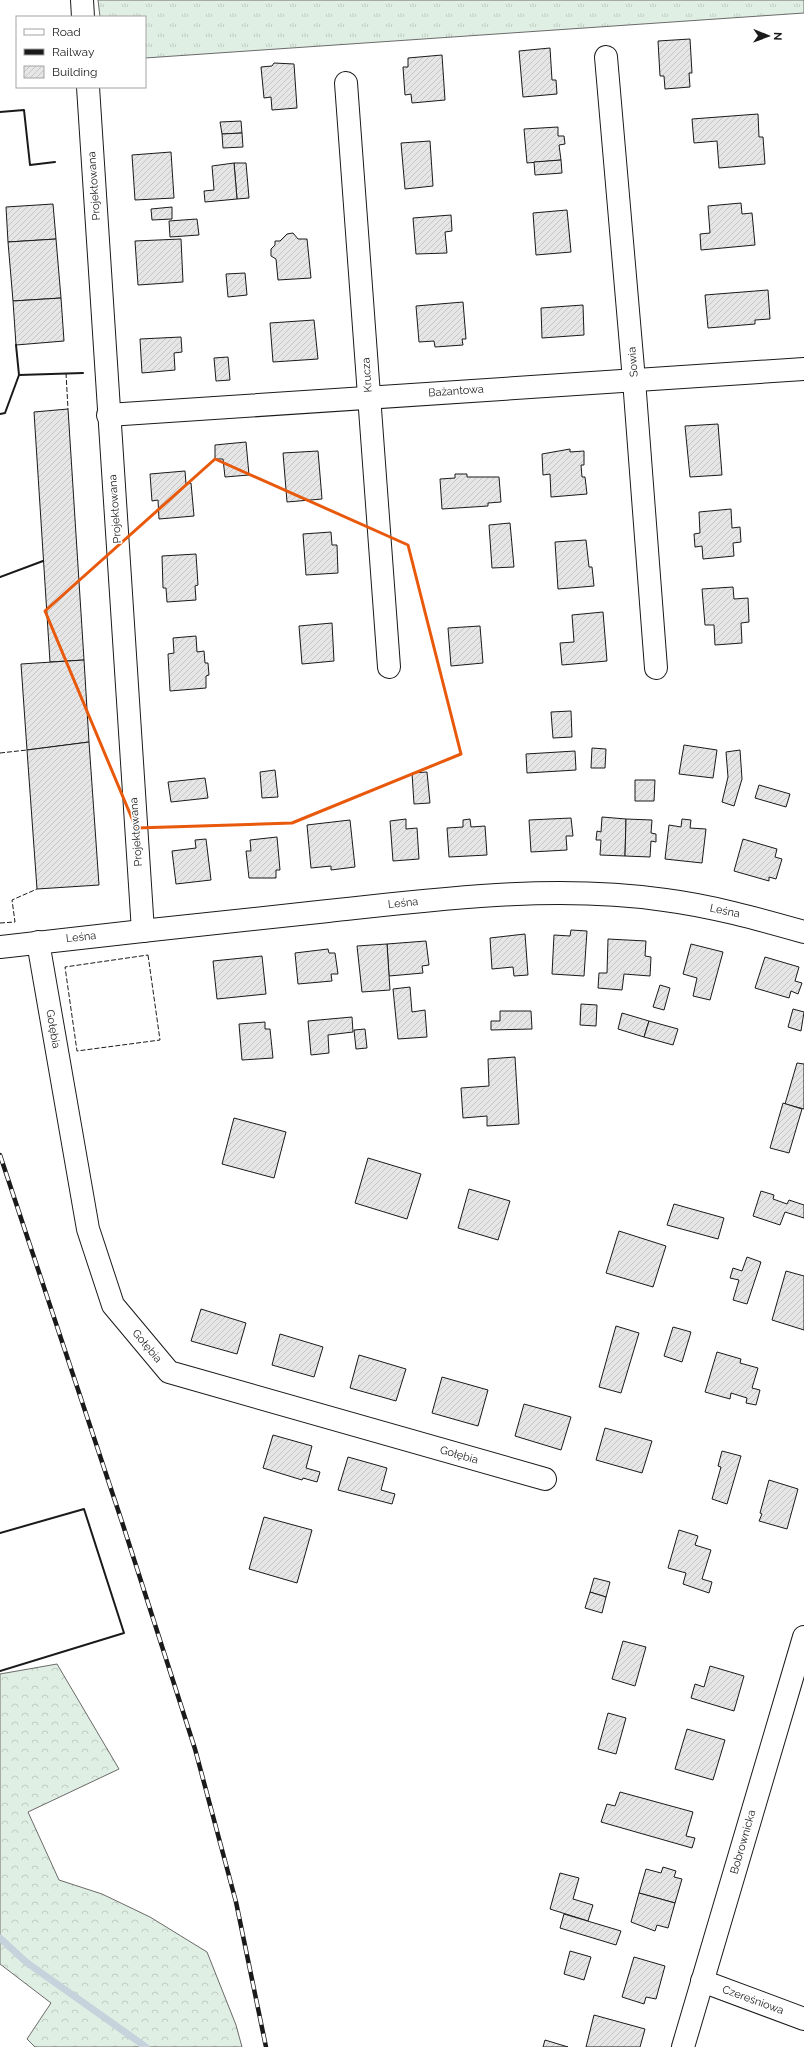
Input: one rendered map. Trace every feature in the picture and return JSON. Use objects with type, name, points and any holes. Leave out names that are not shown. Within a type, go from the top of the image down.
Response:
[{"type":"street","points":[[82,0],[83,16]]},
{"type":"street","name":"Sowia","points":[[606,58],[634,380],[656,668]]},
{"type":"street","name":"Krucza","points":[[346,83],[389,666]]},
{"type":"street","name":"Projektowana","points":[[88,88],[108,415],[143,931]]},
{"type":"street","name":"Bażantowa","points":[[108,415],[804,369]]},
{"type":"street","name":"Leśna","points":[[0,947],[443,898],[554,893],[665,900],[724,911],[804,932]]},
{"type":"street","name":"Gołębia","points":[[38,942],[88,1229],[113,1305],[169,1372],[545,1479]]},
{"type":"street","name":"Bobrownicka","points":[[683,2047],[804,1637]]},
{"type":"street","name":"Czereśniowa","points":[[702,1981],[804,2019]]},
{"type":"highlighted area","points":[[215,459],[408,545],[461,754],[292,823],[136,828],[45,611]]},
{"type":"green space","points":[[98,0],[804,0],[804,13],[146,58],[146,16],[100,16]]},
{"type":"green space","points":[[57,1664],[119,1769],[28,1812],[59,1880],[102,1894],[150,1917],[207,1952],[236,2025],[242,2047],[35,2047],[27,2039],[51,2003],[0,1964],[0,1674]]},
{"type":"building","points":[[690,39],[692,73],[689,73],[690,87],[665,89],[664,76],[660,76],[658,41]]},
{"type":"building","points":[[550,48],[552,80],[556,80],[557,94],[523,97],[519,51]]},
{"type":"building","points":[[442,55],[445,100],[412,103],[411,94],[405,95],[403,67],[408,67],[408,58]]},
{"type":"building","points":[[274,63],[294,64],[297,108],[272,110],[271,97],[264,98],[261,67],[272,66]]},
{"type":"building","points":[[758,114],[759,137],[763,137],[765,164],[719,168],[717,141],[694,143],[692,119]]},
{"type":"building","points":[[241,121],[242,133],[222,134],[220,122]]},
{"type":"building","points":[[558,127],[558,136],[564,136],[565,144],[559,145],[561,160],[527,163],[524,129]]},
{"type":"building","points":[[242,133],[243,147],[223,148],[222,134]]},
{"type":"building","points":[[430,141],[433,186],[405,189],[401,143]]},
{"type":"building","points":[[171,152],[174,198],[135,200],[132,155]]},
{"type":"building","points":[[561,160],[562,173],[535,175],[534,162]]},
{"type":"building","points":[[234,163],[246,163],[249,198],[237,199]]},
{"type":"building","points":[[234,163],[237,199],[205,202],[204,191],[214,190],[212,166]]},
{"type":"building","points":[[741,203],[742,214],[752,213],[755,245],[701,250],[700,234],[710,233],[708,206]]},
{"type":"building","points":[[53,204],[56,239],[8,242],[6,207]]},
{"type":"building","points":[[172,207],[172,219],[152,220],[151,209]]},
{"type":"building","points":[[567,210],[571,252],[536,255],[533,213]]},
{"type":"building","points":[[451,215],[452,231],[445,232],[447,253],[416,254],[413,218]]},
{"type":"building","points":[[197,219],[199,235],[170,237],[169,221]]},
{"type":"building","points":[[293,233],[298,239],[307,239],[311,278],[278,280],[276,259],[271,256],[271,249],[275,245],[275,241],[280,241],[287,234]]},
{"type":"building","points":[[56,239],[61,298],[13,301],[8,242]]},
{"type":"building","points":[[181,239],[183,282],[138,285],[135,241]]},
{"type":"building","points":[[245,273],[247,295],[228,297],[226,274]]},
{"type":"building","points":[[768,290],[770,319],[755,320],[755,324],[708,328],[705,295]]},
{"type":"building","points":[[61,298],[64,341],[16,345],[13,301]]},
{"type":"building","points":[[463,302],[466,339],[462,339],[463,345],[435,347],[434,341],[419,342],[416,306]]},
{"type":"building","points":[[583,305],[584,335],[542,338],[541,308]]},
{"type":"building","points":[[314,320],[318,359],[273,362],[270,323]]},
{"type":"building","points":[[181,337],[182,352],[174,353],[175,370],[142,373],[140,339]]},
{"type":"building","points":[[228,357],[230,380],[216,381],[214,358]]},
{"type":"building","points":[[68,409],[84,660],[50,662],[34,412]]},
{"type":"building","points":[[718,424],[722,475],[690,477],[685,426]]},
{"type":"building","points":[[246,442],[249,475],[225,477],[223,459],[215,459],[215,445]]},
{"type":"building","points":[[570,449],[570,452],[584,451],[584,465],[581,465],[582,477],[585,477],[587,494],[551,497],[550,474],[543,475],[542,454]]},
{"type":"building","points":[[318,451],[322,499],[287,502],[283,453]]},
{"type":"building","points":[[185,471],[186,484],[191,483],[194,516],[159,519],[158,500],[152,501],[150,474]]},
{"type":"building","points":[[455,474],[467,474],[467,477],[499,477],[501,502],[488,503],[488,506],[442,509],[440,479],[455,478]]},
{"type":"building","points":[[731,509],[732,528],[740,527],[741,542],[733,543],[734,556],[703,559],[702,546],[695,547],[694,534],[700,533],[699,512]]},
{"type":"building","points":[[510,523],[514,567],[492,568],[489,525]]},
{"type":"building","points":[[331,532],[332,545],[337,545],[338,573],[306,575],[303,534]]},
{"type":"building","points":[[586,540],[589,567],[592,567],[594,586],[558,589],[555,542]]},
{"type":"building","points":[[196,554],[198,585],[195,586],[196,600],[167,602],[166,588],[163,588],[162,556]]},
{"type":"building","points":[[733,587],[734,599],[748,598],[749,622],[741,623],[742,643],[715,645],[714,625],[705,625],[702,589]]},
{"type":"building","points":[[603,612],[607,661],[562,665],[560,643],[574,642],[572,615]]},
{"type":"building","points":[[332,623],[334,661],[302,664],[299,626]]},
{"type":"building","points":[[480,626],[483,663],[451,666],[448,628]]},
{"type":"building","points":[[196,636],[197,652],[204,651],[205,663],[208,663],[209,675],[206,676],[206,688],[170,691],[168,654],[174,653],[173,638]]},
{"type":"building","points":[[84,660],[89,742],[27,750],[21,664]]},
{"type":"building","points":[[571,711],[572,737],[553,738],[551,712]]},
{"type":"building","points":[[89,742],[99,885],[37,889],[27,750]]},
{"type":"building","points":[[684,745],[717,750],[713,778],[679,774]]},
{"type":"building","points":[[592,748],[606,749],[605,768],[591,768]]},
{"type":"building","points":[[740,750],[742,779],[734,806],[722,802],[728,777],[726,752]]},
{"type":"building","points":[[575,751],[576,770],[527,773],[526,754]]},
{"type":"building","points":[[275,770],[278,797],[262,798],[260,772]]},
{"type":"building","points":[[427,772],[430,803],[414,804],[412,773]]},
{"type":"building","points":[[205,778],[208,798],[171,802],[168,782]]},
{"type":"building","points":[[635,780],[655,780],[654,801],[635,801]]},
{"type":"building","points":[[759,785],[790,794],[786,807],[755,798]]},
{"type":"building","points":[[602,817],[626,819],[625,856],[600,855],[601,840],[596,840],[597,831],[601,832]]},
{"type":"building","points":[[571,818],[573,836],[566,836],[567,850],[531,852],[529,820]]},
{"type":"building","points":[[406,819],[406,829],[417,828],[419,859],[393,861],[390,821]]},
{"type":"building","points":[[470,819],[471,827],[485,826],[487,855],[449,857],[447,828],[463,827],[463,820]]},
{"type":"building","points":[[626,819],[652,820],[651,833],[656,834],[656,842],[651,841],[650,857],[625,856]]},
{"type":"building","points":[[682,819],[691,820],[690,828],[706,829],[702,863],[665,859],[669,825],[681,827]]},
{"type":"building","points":[[350,820],[355,867],[331,870],[331,866],[311,868],[307,825]]},
{"type":"building","points":[[277,837],[280,870],[276,870],[276,878],[249,878],[246,851],[251,851],[250,840]]},
{"type":"building","points":[[206,839],[211,880],[176,884],[172,851],[196,848],[195,840]]},
{"type":"building","points":[[743,839],[777,849],[775,857],[782,859],[776,879],[769,877],[769,881],[734,871]]},
{"type":"building","points":[[571,930],[587,931],[584,976],[552,974],[554,935],[570,936]]},
{"type":"building","points":[[525,934],[528,975],[514,976],[513,967],[492,969],[490,938]]},
{"type":"building","points":[[608,939],[646,941],[645,956],[651,957],[650,976],[624,974],[622,990],[598,988],[599,973],[607,973]]},
{"type":"building","points":[[426,941],[429,965],[422,966],[423,973],[389,976],[387,944]]},
{"type":"building","points":[[387,944],[390,990],[362,992],[357,946]]},
{"type":"building","points":[[691,944],[723,952],[710,1000],[693,996],[697,978],[683,974]]},
{"type":"building","points":[[328,949],[329,953],[335,953],[338,974],[331,974],[332,981],[298,984],[295,953]]},
{"type":"building","points":[[262,956],[266,994],[217,999],[213,961]]},
{"type":"building","points":[[765,957],[799,967],[795,981],[802,983],[798,994],[791,991],[789,998],[755,988]]},
{"type":"building","points":[[660,985],[670,988],[664,1010],[653,1007]]},
{"type":"building","points":[[410,987],[412,1012],[425,1010],[427,1037],[398,1039],[393,989]]},
{"type":"building","points":[[581,1004],[597,1005],[596,1026],[580,1025]]},
{"type":"building","points":[[793,1009],[804,1012],[801,1031],[788,1027]]},
{"type":"building","points":[[500,1011],[531,1011],[532,1029],[491,1030],[491,1021],[500,1021]]},
{"type":"building","points":[[622,1013],[649,1021],[644,1037],[618,1029]]},
{"type":"building","points":[[352,1017],[353,1032],[328,1035],[329,1053],[311,1055],[308,1021]]},
{"type":"building","points":[[649,1021],[678,1029],[673,1045],[644,1037]]},
{"type":"building","points":[[265,1022],[265,1029],[270,1029],[273,1058],[242,1060],[239,1024]]},
{"type":"building","points":[[365,1029],[367,1048],[356,1049],[354,1030]]},
{"type":"building","points":[[515,1057],[519,1124],[487,1126],[487,1116],[463,1118],[461,1088],[489,1086],[488,1059]]},
{"type":"building","points":[[797,1063],[804,1064],[804,1109],[785,1104]]},
{"type":"building","points":[[783,1103],[802,1109],[789,1153],[770,1148]]},
{"type":"building","points":[[234,1118],[286,1132],[274,1178],[222,1164]]},
{"type":"building","points":[[368,1158],[421,1174],[407,1219],[355,1203]]},
{"type":"building","points":[[469,1189],[510,1201],[498,1240],[458,1228]]},
{"type":"building","points":[[761,1191],[774,1195],[773,1199],[787,1204],[789,1200],[804,1205],[804,1218],[785,1212],[780,1225],[753,1216]]},
{"type":"building","points":[[674,1204],[724,1218],[718,1239],[667,1225]]},
{"type":"building","points":[[619,1231],[666,1246],[653,1287],[606,1273]]},
{"type":"building","points":[[747,1257],[761,1262],[747,1304],[733,1300],[739,1280],[730,1278],[733,1268],[742,1271]]},
{"type":"building","points":[[786,1271],[804,1276],[804,1330],[772,1320]]},
{"type":"building","points":[[201,1309],[246,1323],[237,1354],[191,1341]]},
{"type":"building","points":[[616,1326],[639,1333],[621,1393],[599,1387]]},
{"type":"building","points":[[673,1327],[691,1332],[682,1362],[664,1356]]},
{"type":"building","points":[[280,1334],[323,1347],[314,1377],[272,1365]]},
{"type":"building","points":[[717,1352],[741,1359],[740,1363],[758,1368],[752,1388],[760,1390],[756,1405],[746,1403],[747,1398],[731,1393],[730,1399],[705,1392]]},
{"type":"building","points":[[359,1355],[406,1369],[396,1401],[350,1388]]},
{"type":"building","points":[[442,1377],[488,1390],[478,1426],[432,1413]]},
{"type":"building","points":[[524,1404],[571,1417],[561,1450],[515,1436]]},
{"type":"building","points":[[605,1428],[652,1441],[642,1473],[596,1460]]},
{"type":"building","points":[[273,1435],[312,1446],[306,1468],[320,1472],[317,1482],[303,1478],[302,1480],[263,1468]]},
{"type":"building","points":[[722,1451],[741,1456],[727,1504],[712,1499],[721,1467],[718,1466]]},
{"type":"building","points":[[348,1457],[387,1468],[381,1490],[395,1494],[392,1504],[338,1490]]},
{"type":"building","points":[[769,1480],[798,1489],[787,1529],[759,1521],[762,1514],[760,1513]]},
{"type":"building","points":[[264,1517],[312,1530],[297,1583],[249,1569]]},
{"type":"building","points":[[679,1530],[698,1536],[695,1545],[711,1550],[702,1579],[712,1582],[709,1593],[683,1584],[686,1573],[668,1568]]},
{"type":"building","points":[[594,1578],[610,1582],[606,1597],[590,1592]]},
{"type":"building","points":[[590,1592],[606,1597],[602,1613],[585,1608]]},
{"type":"building","points":[[623,1641],[646,1647],[635,1686],[612,1679]]},
{"type":"building","points":[[710,1666],[744,1676],[734,1711],[691,1698],[695,1684],[704,1687]]},
{"type":"building","points":[[608,1713],[626,1718],[616,1754],[598,1749]]},
{"type":"building","points":[[687,1729],[725,1740],[713,1780],[675,1769]]},
{"type":"building","points":[[620,1792],[693,1812],[686,1836],[695,1838],[692,1848],[601,1822],[607,1804],[615,1806]]},
{"type":"building","points":[[663,1867],[676,1871],[674,1877],[682,1879],[675,1903],[639,1893],[646,1869],[661,1873]]},
{"type":"building","points":[[560,1873],[579,1878],[573,1899],[593,1905],[588,1921],[550,1909]]},
{"type":"building","points":[[639,1893],[675,1903],[668,1928],[657,1925],[655,1931],[631,1922]]},
{"type":"building","points":[[564,1914],[621,1931],[616,1945],[560,1928]]},
{"type":"building","points":[[570,1951],[591,1957],[584,1980],[564,1974]]},
{"type":"building","points":[[634,1957],[665,1966],[656,1999],[646,1997],[644,2004],[622,1997]]},
{"type":"building","points":[[594,2015],[645,2029],[640,2047],[586,2047]]},
{"type":"building","points":[[545,2040],[568,2047],[543,2047]]},
{"type":"waterway","points":[[0,1938],[26,1962],[146,2047]]},
{"type":"railway","points":[[0,1155],[123,1525],[195,1749],[236,1902],[266,2047]]},
{"type":"fence","points":[[66,373],[68,409]]},
{"type":"fence","points":[[0,753],[27,750]]},
{"type":"fence","points":[[0,923],[15,922],[12,900],[37,889]]},
{"type":"fence","points":[[148,955],[160,1040],[77,1051],[65,967],[148,955]]},
{"type":"wall","points":[[0,112],[24,110],[30,165],[55,162]]},
{"type":"wall","points":[[16,345],[19,375]]},
{"type":"wall","points":[[0,414],[5,413],[19,375],[83,373]]},
{"type":"wall","points":[[0,577],[43,561]]},
{"type":"wall","points":[[0,1533],[84,1509],[124,1633],[0,1671]]}]
